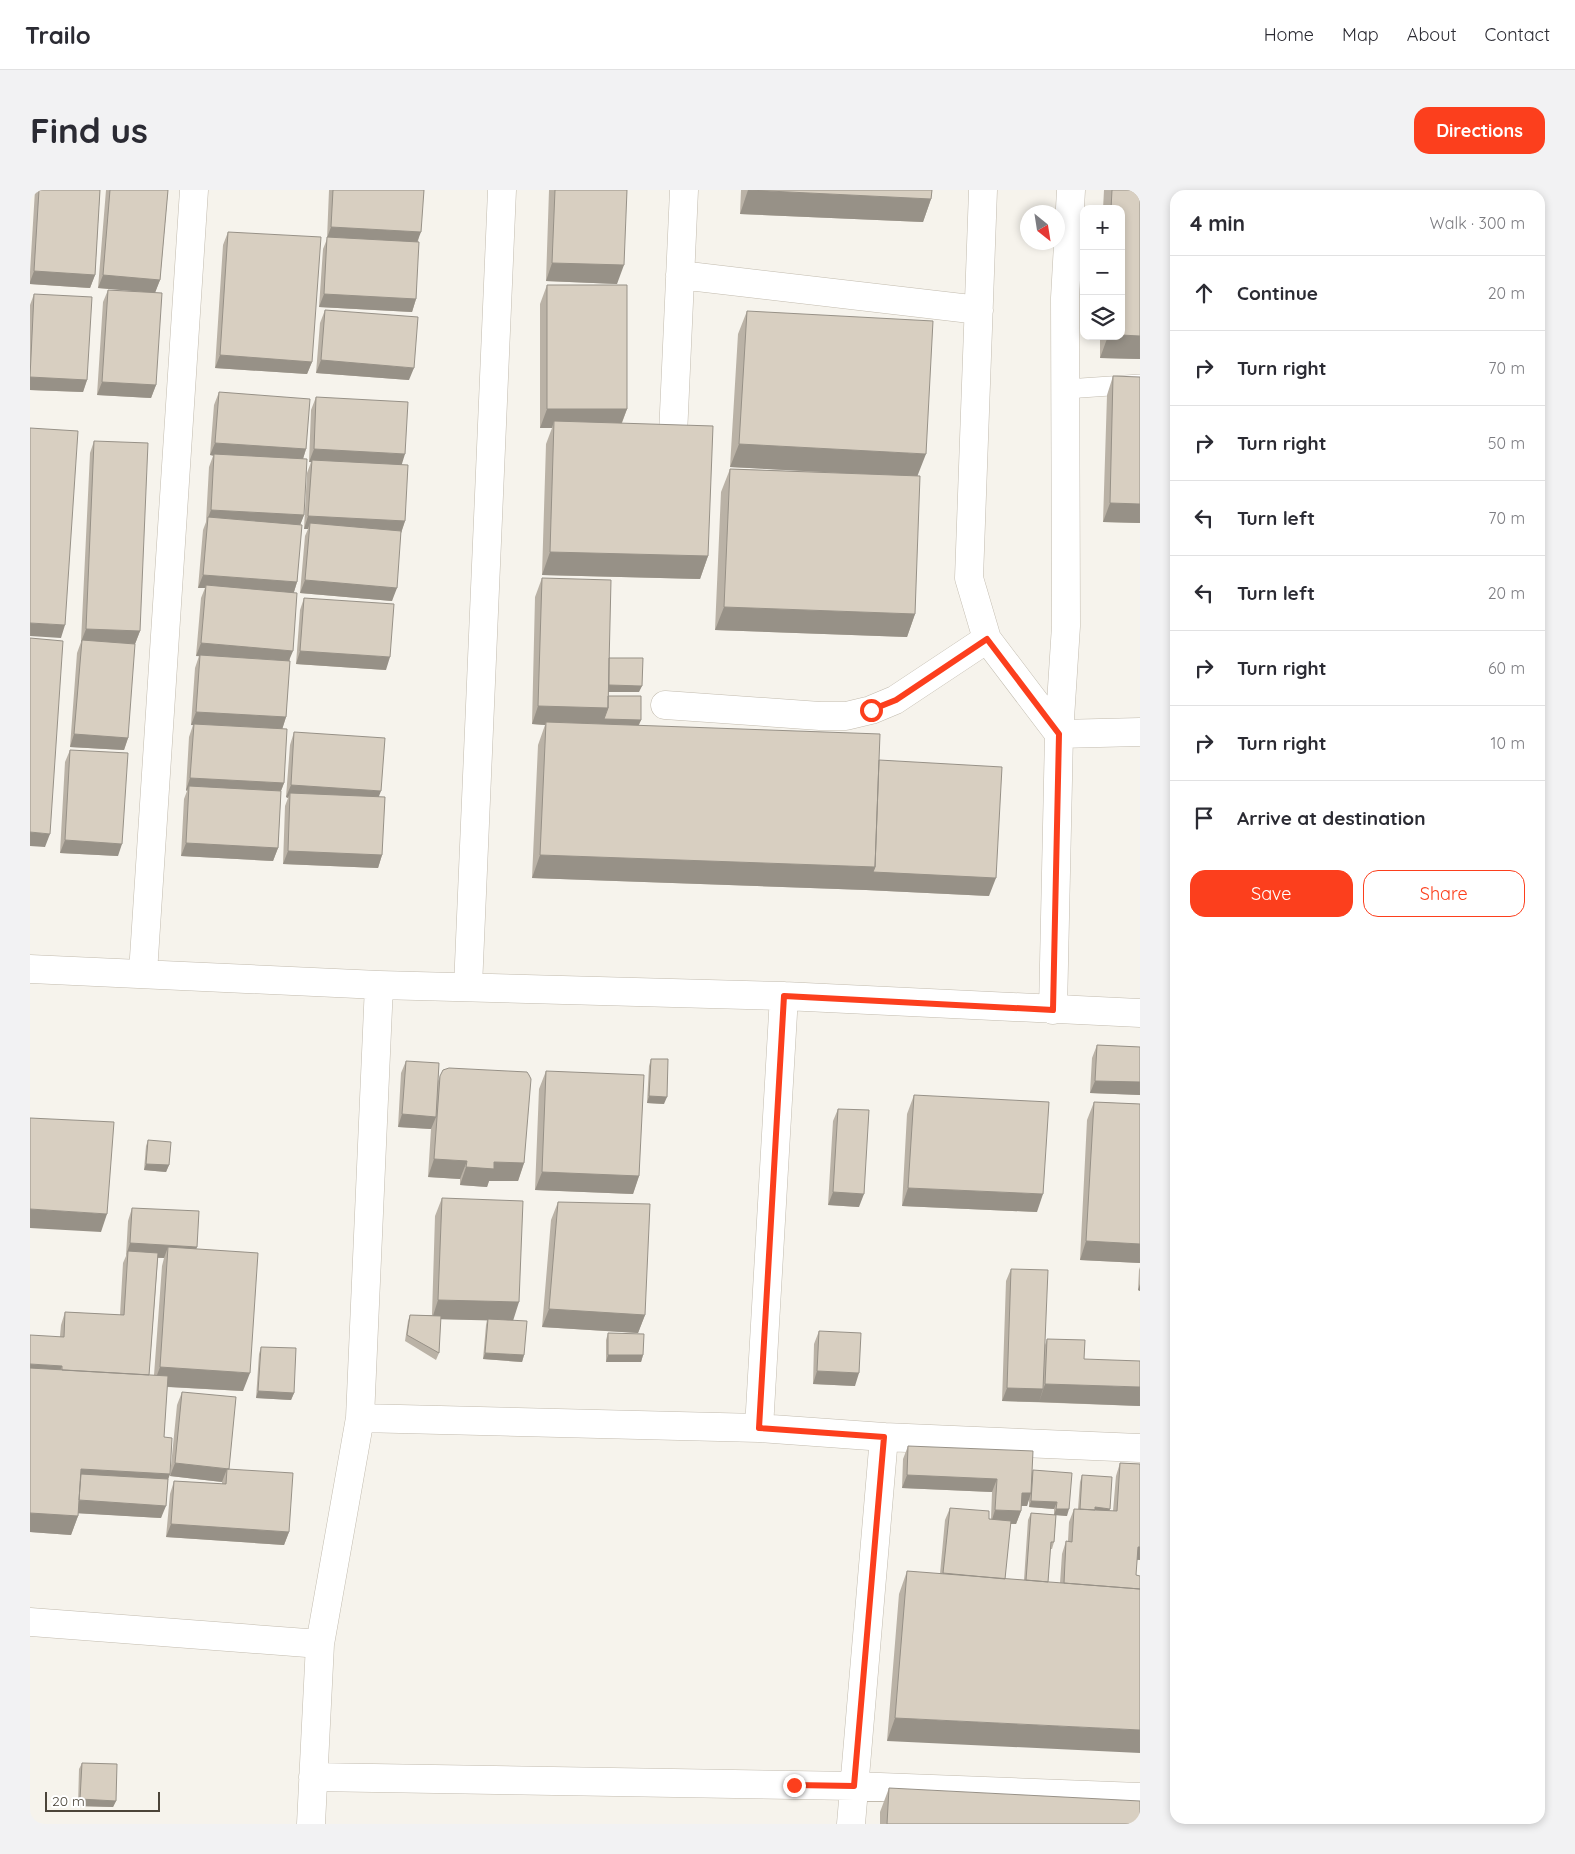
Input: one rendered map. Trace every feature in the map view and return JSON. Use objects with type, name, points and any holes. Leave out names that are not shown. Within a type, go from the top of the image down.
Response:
[{"type":"street","points":[[143,973],[194,190]]},
{"type":"street","points":[[468,987],[502,190]]},
{"type":"street","points":[[673,435],[684,190]]},
{"type":"street","points":[[983,190],[969,578],[987,639],[1059,734]]},
{"type":"street","points":[[1053,1010],[1059,734],[1066,626],[1065,298],[1071,190]]},
{"type":"street","points":[[680,275],[979,310]]},
{"type":"street","points":[[665,705],[820,716],[846,716],[871,710],[896,700],[987,639]]},
{"type":"street","points":[[1059,734],[1140,732]]},
{"type":"street","points":[[30,969],[379,985],[784,996],[1140,1013]]},
{"type":"street","points":[[311,1824],[320,1644],[360,1418],[379,985]]},
{"type":"street","points":[[759,1428],[784,996]]},
{"type":"street","points":[[360,1418],[759,1428],[884,1437],[1140,1448]]},
{"type":"street","points":[[851,1824],[884,1437]]},
{"type":"street","points":[[30,1622],[320,1644]]},
{"type":"street","points":[[313,1777],[854,1786],[1140,1797]]},
{"type":"lane","points":[[1066,389],[1140,384]]},
{"type":"building","points":[[39,190],[100,190],[95,275],[34,271]]},
{"type":"building","points":[[110,190],[168,190],[160,280],[103,275]]},
{"type":"building","points":[[333,190],[424,190],[421,232],[331,227]]},
{"type":"building","points":[[555,190],[627,190],[624,265],[552,263]]},
{"type":"building","points":[[748,190],[932,190],[931,199]]},
{"type":"building","points":[[1112,190],[1140,190],[1140,336],[1125,335],[1125,205],[1111,205]]},
{"type":"building","points":[[228,232],[321,237],[312,362],[220,355]]},
{"type":"building","points":[[327,237],[419,242],[416,299],[324,294]]},
{"type":"building","points":[[547,285],[627,285],[627,409],[547,409]]},
{"type":"building","points":[[108,290],[162,293],[156,385],[102,382]]},
{"type":"building","points":[[34,294],[92,297],[87,380],[30,377]]},
{"type":"building","points":[[325,310],[418,317],[414,368],[321,360]]},
{"type":"building","points":[[747,311],[933,321],[926,454],[739,444]]},
{"type":"building","points":[[1113,376],[1140,377],[1140,504],[1110,503]]},
{"type":"building","points":[[219,392],[310,399],[306,449],[215,443]]},
{"type":"building","points":[[316,397],[408,402],[405,454],[314,449]]},
{"type":"building","points":[[554,421],[713,426],[708,556],[550,552]]},
{"type":"building","points":[[30,428],[78,431],[65,625],[30,623]]},
{"type":"building","points":[[94,441],[148,443],[140,631],[86,629]]},
{"type":"building","points":[[214,454],[307,459],[304,515],[211,510]]},
{"type":"building","points":[[312,460],[408,465],[405,521],[308,516]]},
{"type":"building","points":[[730,469],[920,476],[915,614],[724,607]]},
{"type":"building","points":[[208,517],[302,525],[297,582],[203,575]]},
{"type":"building","points":[[310,523],[401,531],[397,588],[305,580]]},
{"type":"building","points":[[542,578],[611,580],[608,708],[538,706]]},
{"type":"building","points":[[206,585],[297,593],[293,651],[201,643]]},
{"type":"building","points":[[304,598],[394,604],[390,657],[300,651]]},
{"type":"building","points":[[30,638],[63,641],[50,834],[30,832]]},
{"type":"building","points":[[82,640],[135,644],[128,738],[74,734]]},
{"type":"building","points":[[200,655],[290,661],[286,717],[196,712]]},
{"type":"building","points":[[609,658],[643,658],[642,686],[609,685]]},
{"type":"building","points":[[608,696],[641,696],[641,720],[604,719],[608,708]]},
{"type":"building","points":[[546,722],[880,734],[875,867],[540,855]]},
{"type":"building","points":[[194,724],[287,729],[284,783],[190,778]]},
{"type":"building","points":[[294,732],[385,738],[381,791],[291,785]]},
{"type":"building","points":[[70,750],[128,753],[122,844],[65,840]]},
{"type":"building","points":[[879,760],[1002,767],[996,878],[873,872],[875,867]]},
{"type":"building","points":[[189,786],[281,791],[278,848],[186,843]]},
{"type":"building","points":[[290,793],[385,797],[382,855],[288,851]]},
{"type":"building","points":[[1097,1045],[1140,1047],[1140,1082],[1095,1081]]},
{"type":"building","points":[[651,1059],[668,1059],[667,1097],[649,1096]]},
{"type":"building","points":[[406,1061],[439,1063],[436,1117],[402,1114]]},
{"type":"building","points":[[449,1068],[527,1072],[531,1079],[524,1163],[494,1162],[494,1169],[466,1167],[467,1161],[434,1159],[440,1076],[443,1070]]},
{"type":"building","points":[[546,1071],[644,1075],[639,1176],[542,1172]]},
{"type":"building","points":[[914,1095],[1049,1102],[1043,1194],[908,1188]]},
{"type":"building","points":[[1094,1102],[1140,1104],[1140,1244],[1086,1241]]},
{"type":"building","points":[[838,1109],[869,1110],[864,1194],[833,1192]]},
{"type":"building","points":[[30,1118],[114,1122],[107,1214],[30,1209]]},
{"type":"building","points":[[148,1140],[171,1142],[169,1165],[146,1164]]},
{"type":"building","points":[[442,1198],[523,1201],[519,1302],[438,1300]]},
{"type":"building","points":[[558,1202],[650,1204],[645,1315],[549,1309]]},
{"type":"building","points":[[132,1208],[199,1211],[197,1247],[130,1243]]},
{"type":"building","points":[[168,1247],[258,1253],[250,1373],[160,1367]]},
{"type":"building","points":[[128,1251],[158,1253],[149,1375],[62,1370],[62,1366],[30,1364],[30,1335],[64,1337],[65,1312],[124,1315]]},
{"type":"building","points":[[1011,1269],[1048,1270],[1043,1389],[1007,1388]]},
{"type":"building","points":[[410,1315],[441,1316],[439,1353],[407,1335]]},
{"type":"building","points":[[488,1319],[527,1321],[524,1355],[485,1353]]},
{"type":"building","points":[[819,1331],[861,1333],[859,1373],[817,1371]]},
{"type":"building","points":[[608,1333],[644,1334],[643,1355],[608,1355]]},
{"type":"building","points":[[1047,1339],[1085,1340],[1084,1359],[1140,1361],[1140,1387],[1045,1384]]},
{"type":"building","points":[[261,1347],[296,1348],[294,1393],[258,1391]]},
{"type":"building","points":[[30,1368],[168,1376],[164,1437],[172,1438],[170,1474],[81,1469],[78,1516],[30,1513]]},
{"type":"building","points":[[182,1392],[236,1397],[229,1469],[175,1463]]},
{"type":"building","points":[[908,1446],[1033,1451],[1031,1493],[1022,1493],[1021,1511],[995,1510],[997,1479],[907,1475]]},
{"type":"building","points":[[1120,1463],[1140,1464],[1140,1547],[1138,1547],[1136,1575],[1140,1576],[1140,1589],[1064,1583],[1066,1541],[1072,1542],[1074,1509],[1117,1511]]},
{"type":"building","points":[[227,1469],[293,1473],[289,1532],[171,1524],[174,1481],[226,1484]]},
{"type":"building","points":[[1033,1470],[1072,1473],[1069,1509],[1056,1509],[1057,1502],[1031,1501]]},
{"type":"building","points":[[81,1474],[168,1479],[166,1506],[79,1500]]},
{"type":"building","points":[[1082,1475],[1112,1477],[1110,1509],[1095,1507],[1095,1510],[1080,1509]]},
{"type":"building","points":[[950,1508],[989,1511],[989,1519],[1011,1521],[1005,1579],[943,1573]]},
{"type":"building","points":[[1031,1513],[1056,1515],[1054,1542],[1051,1542],[1048,1582],[1026,1580]]},
{"type":"building","points":[[907,1571],[1140,1589],[1140,1730],[895,1718]]},
{"type":"building","points":[[82,1763],[117,1764],[116,1801],[80,1799]]},
{"type":"building","points":[[889,1788],[1140,1801],[1140,1824],[887,1824]]},
{"type":"route","points":[[794,1785],[854,1786],[884,1437],[759,1428],[784,996],[1053,1010],[1059,734],[987,639],[896,700],[871,710]]}]
